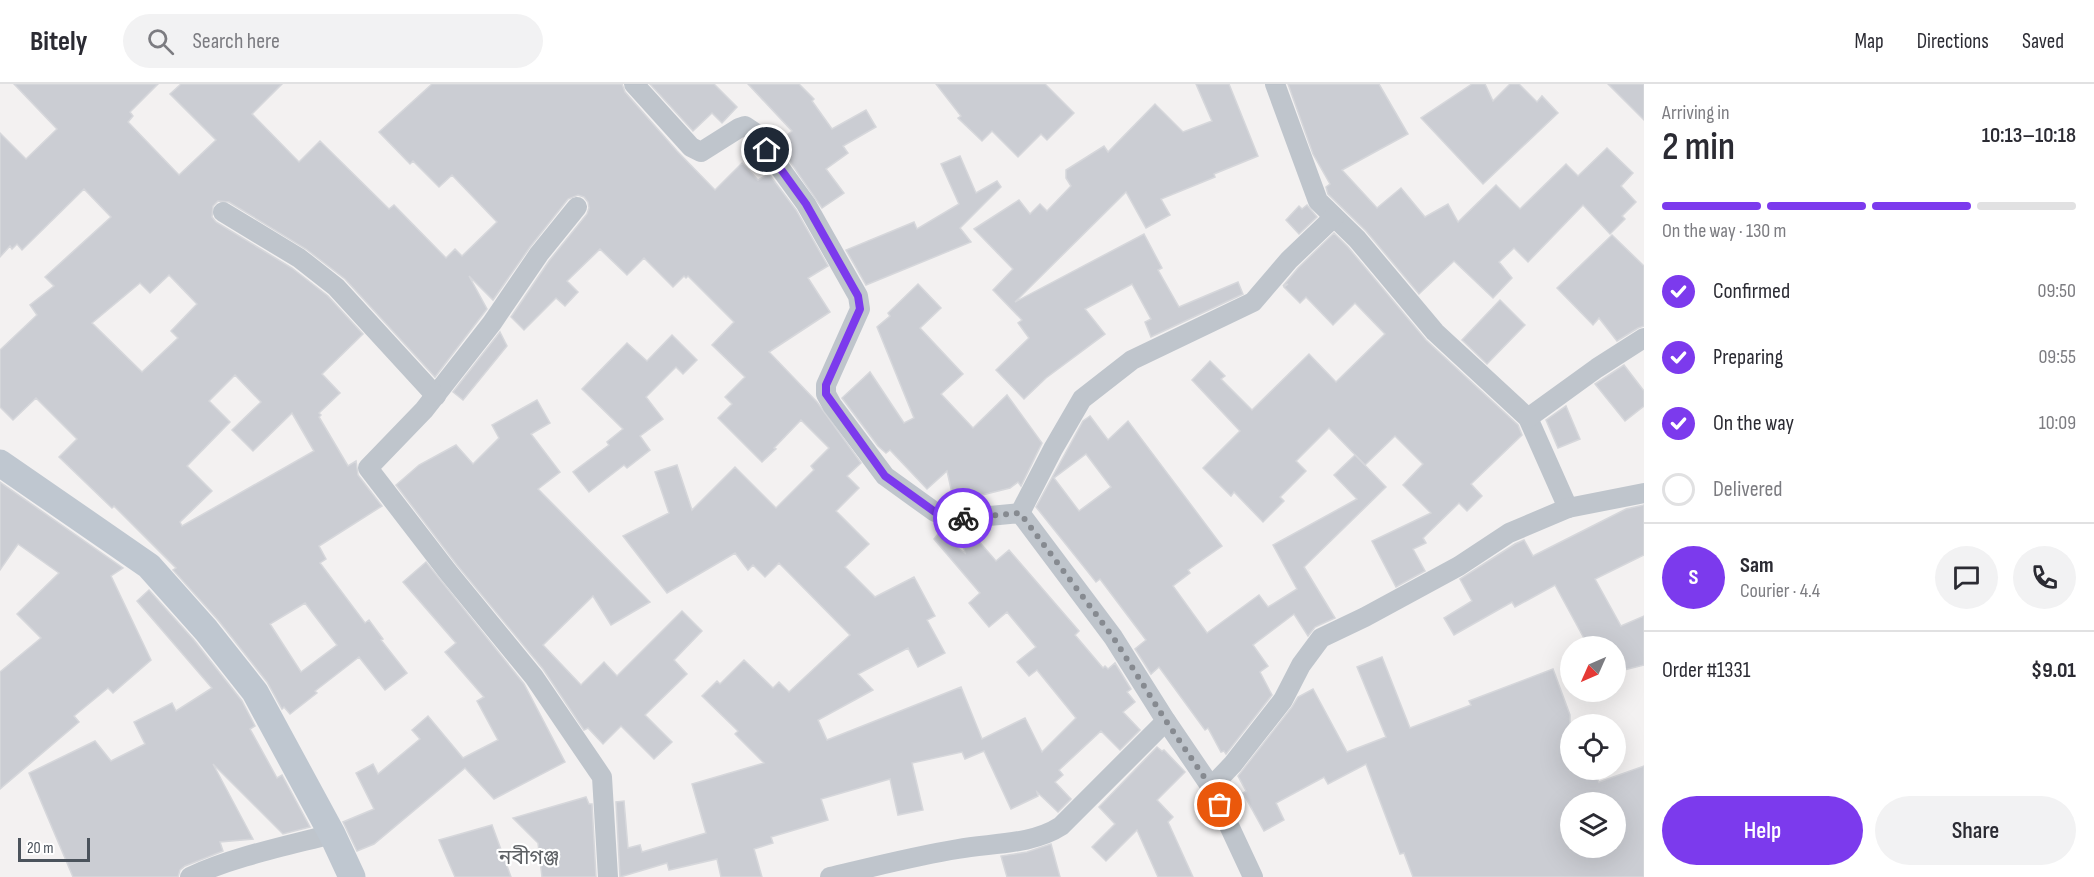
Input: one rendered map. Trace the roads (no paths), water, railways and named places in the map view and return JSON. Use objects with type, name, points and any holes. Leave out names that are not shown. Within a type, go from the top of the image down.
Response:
[{"type":"main road","points":[[0,463],[149,566],[206,630],[255,692],[332,834],[352,877]]},
{"type":"street","points":[[634,84],[691,147],[700,152],[739,128],[745,126],[754,132],[806,204],[858,296],[860,309],[826,385],[826,394],[885,476],[935,512],[946,516],[958,519],[1020,513]]},
{"type":"street","points":[[1275,84],[1318,201],[1357,239],[1435,332],[1528,418],[1568,508]]},
{"type":"street","points":[[577,207],[539,254],[492,323],[436,396],[368,468],[448,572],[534,677],[602,777],[608,877]]},
{"type":"street","points":[[223,212],[299,258],[336,287],[436,396]]},
{"type":"street","points":[[1020,513],[1082,399],[1132,360],[1253,302],[1289,260],[1334,217]]},
{"type":"street","points":[[1528,418],[1597,368],[1644,338]]},
{"type":"street","points":[[1211,787],[1233,764],[1282,700],[1300,665],[1321,638],[1459,566],[1509,533],[1568,508],[1644,493]]},
{"type":"street","points":[[1020,513],[1113,637],[1211,787],[1253,877]]},
{"type":"street","points":[[830,877],[957,849],[1001,844],[1050,833],[1061,826],[1166,721]]},
{"type":"street","points":[[190,877],[202,871],[332,834]]},
{"type":"district","name":"নবীগঞ্জ","points":[[529,857]]}]
